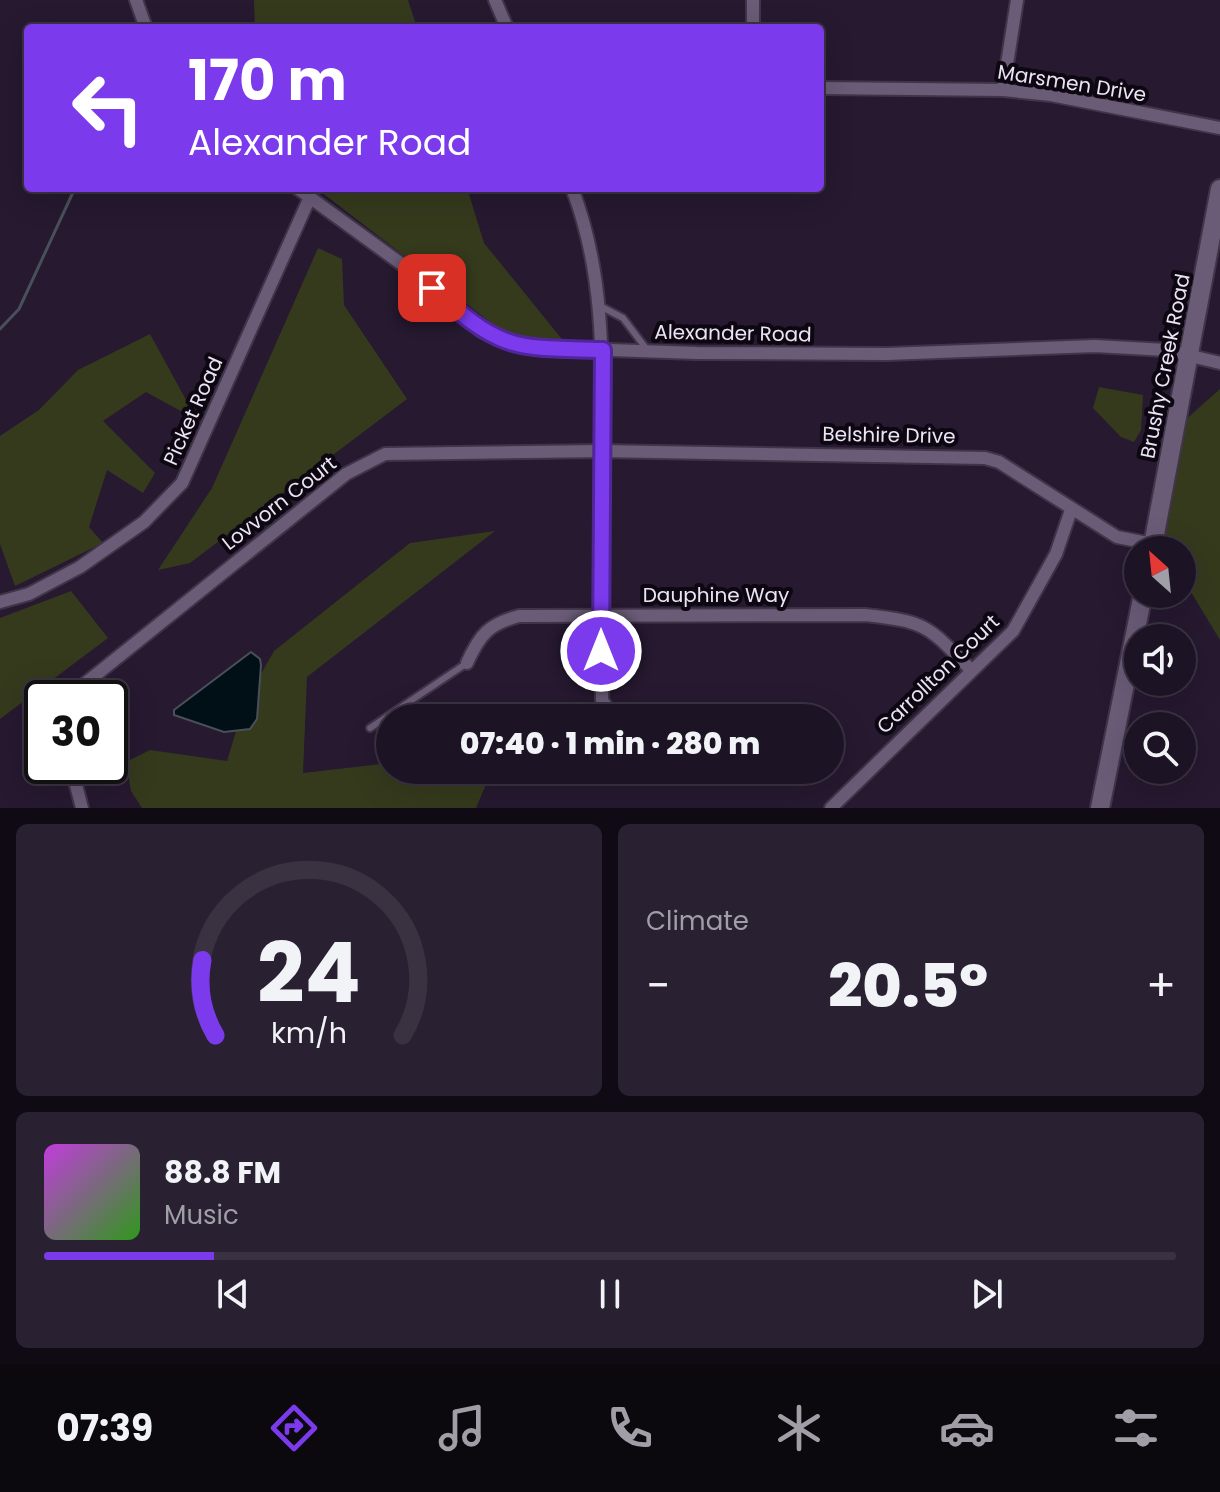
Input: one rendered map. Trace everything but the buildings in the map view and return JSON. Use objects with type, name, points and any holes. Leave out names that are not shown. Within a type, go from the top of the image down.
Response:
[{"type":"main road","name":"Brushy Creek Road","points":[[1155,536],[1220,189]]},
{"type":"main road","points":[[1100,808],[1140,608]]},
{"type":"street","points":[[136,0],[145,24]]},
{"type":"street","points":[[495,0],[505,24]]},
{"type":"street","points":[[753,0],[753,24]]},
{"type":"street","points":[[1003,90],[1017,0]]},
{"type":"street","name":"Marsmen Drive","points":[[824,88],[1003,90],[1051,95],[1220,128]]},
{"type":"street","name":"Alexander Road","points":[[303,192],[407,268],[491,337],[522,347],[648,352],[887,354],[1095,346],[1149,348],[1220,363]]},
{"type":"street","points":[[573,192],[593,250],[603,350],[601,615],[604,704]]},
{"type":"street","name":"Picket Road","points":[[0,602],[29,594],[80,567],[144,522],[182,483],[310,197]]},
{"type":"street","name":"Belshire Drive","points":[[601,451],[985,458],[999,462],[1071,510],[1124,539]]},
{"type":"street","name":"Lovvorn Court","points":[[89,680],[346,474],[385,454],[601,451]]},
{"type":"street","name":"Carrollton Court","points":[[831,808],[970,669],[1013,631],[1056,554],[1071,510]]},
{"type":"street","name":"Dauphine Way","points":[[467,663],[480,634],[497,622],[519,616],[865,615],[913,620],[934,632],[970,669]]},
{"type":"street","points":[[76,784],[82,808]]},
{"type":"lane","points":[[600,306],[623,318],[648,352]]},
{"type":"lane","points":[[370,728],[467,663]]},
{"type":"green space","points":[[254,0],[408,0],[416,24],[255,24]]},
{"type":"green space","points":[[321,192],[468,192],[484,243],[574,354],[507,335]]},
{"type":"green space","points":[[318,248],[342,259],[344,305],[407,399],[190,563],[158,570],[212,488]]},
{"type":"green space","points":[[150,334],[197,420],[146,392],[103,421],[155,473],[143,493],[107,470],[89,527],[103,543],[15,586],[0,544],[0,436],[39,410],[78,370]]},
{"type":"green space","points":[[1099,387],[1143,395],[1141,430],[1134,442],[1121,437],[1093,408]]},
{"type":"green space","points":[[1220,389],[1220,640],[1196,600],[1196,536],[1163,536],[1184,421]]},
{"type":"green space","points":[[495,531],[307,677],[303,773],[376,765],[376,784],[486,784],[476,808],[142,808],[131,791],[128,761],[150,750],[227,761],[245,702],[274,651],[410,543]]},
{"type":"green space","points":[[71,591],[108,638],[52,680],[24,680],[24,701],[0,719],[0,618]]},
{"type":"shaded area","points":[[251,652],[260,659],[261,665],[257,719],[250,729],[224,732],[174,715],[174,710]]},
{"type":"waterway","points":[[0,329],[19,309],[73,192]]},
{"type":"route","points":[[432,288],[481,331],[507,343],[548,349],[603,350],[601,651]]}]
